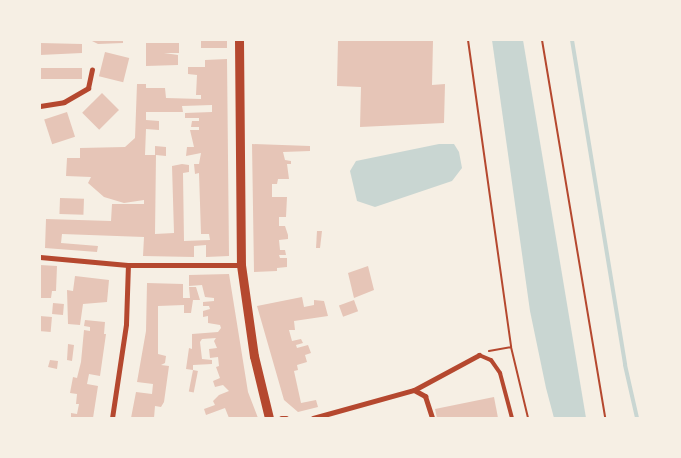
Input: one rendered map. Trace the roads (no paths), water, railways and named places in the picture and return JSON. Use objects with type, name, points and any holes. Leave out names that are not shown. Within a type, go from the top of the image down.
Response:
[{"type":"street","points":[[239,40],[241,265],[254,356],[269,418]]},
{"type":"street","points":[[40,106],[64,102],[88,88],[92,69]]},
{"type":"street","points":[[40,258],[128,265],[241,265]]},
{"type":"street","points":[[112,418],[126,324],[128,265]]},
{"type":"street","points":[[313,418],[414,390],[478,355]]},
{"type":"street","points":[[414,390],[425,396],[432,418]]},
{"type":"street","points":[[281,418],[286,418]]},
{"type":"lane","points":[[478,355],[491,360],[500,373],[512,418]]},
{"type":"waterway","points":[[572,40],[625,365],[637,418]]}]
